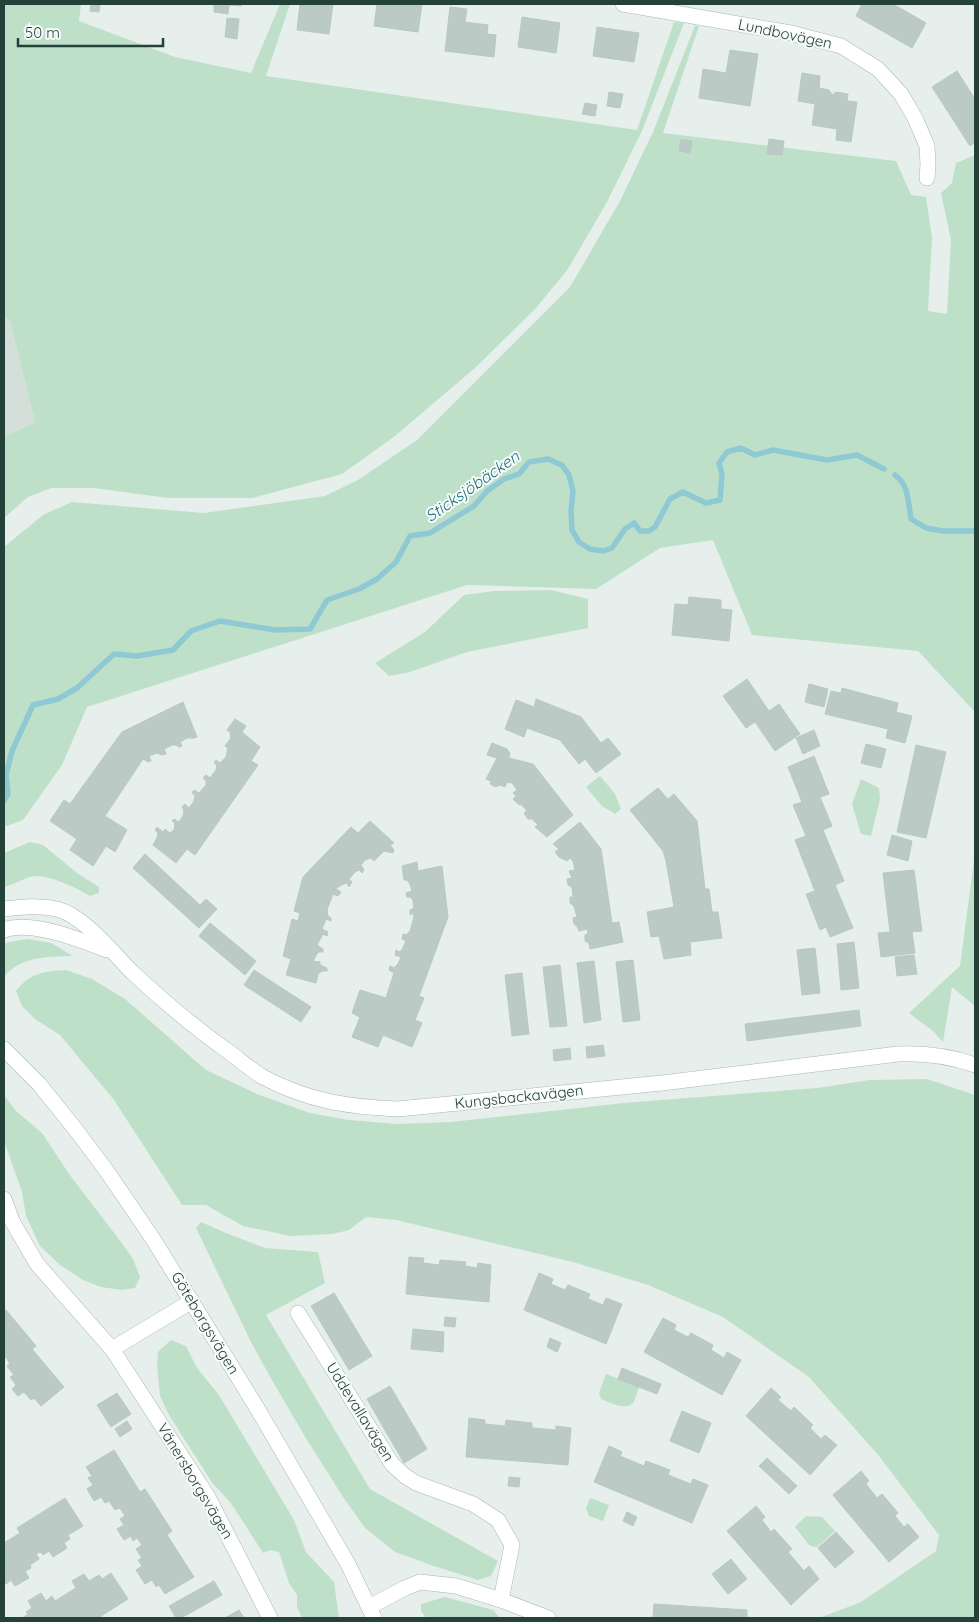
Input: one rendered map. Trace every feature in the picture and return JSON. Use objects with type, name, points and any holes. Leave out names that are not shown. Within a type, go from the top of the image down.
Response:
[{"type":"street","name":"Lundbovägen","points":[[622,4],[791,33],[842,46],[878,69],[901,94],[915,118],[927,146],[928,178]]},
{"type":"street","name":"Kungsbackavägen","points":[[4,909],[32,906],[58,909],[84,924],[111,951],[199,1030],[261,1076],[332,1103],[398,1109],[662,1083],[898,1054],[932,1054],[975,1065]]},
{"type":"street","name":"Kungsbackavägen","points":[[4,930],[36,929],[58,932],[111,951]]},
{"type":"street","name":"Göteborgsvägen","points":[[4,1049],[39,1084],[76,1130],[153,1239],[192,1301],[348,1564],[371,1613]]},
{"type":"street","name":"Vänersborgsvägen","points":[[4,1199],[12,1221],[37,1264],[112,1348],[208,1497],[270,1618]]},
{"type":"street","points":[[112,1348],[192,1301]]},
{"type":"street","name":"Uddevallavägen","points":[[298,1313],[392,1464],[416,1483],[474,1504],[498,1520],[512,1545],[501,1600]]},
{"type":"street","points":[[371,1613],[420,1582],[456,1586],[501,1600],[548,1618]]},
{"type":"shaded area","points":[[4,317],[10,321],[35,422],[4,437]]},
{"type":"green space","points":[[4,4],[81,4],[79,21],[175,57],[251,73],[280,4],[290,4],[266,76],[637,130],[674,22],[684,23],[642,131],[607,202],[568,269],[536,308],[475,368],[395,436],[342,474],[252,498],[168,498],[93,488],[51,488],[28,497],[4,518],[4,437],[35,422],[10,321],[4,317]]},
{"type":"green space","points":[[695,26],[699,26],[663,133],[896,161],[911,195],[926,197],[932,238],[928,311],[947,314],[951,240],[941,193],[952,183],[956,163],[975,155],[975,712],[918,651],[752,635],[713,540],[660,548],[596,589],[467,585],[87,707],[62,765],[23,820],[4,827],[4,547],[43,515],[72,502],[204,513],[325,496],[358,480],[417,440],[570,287],[620,201],[653,132]]},
{"type":"green space","points":[[551,590],[588,599],[588,628],[467,652],[410,672],[389,676],[375,663],[425,632],[464,595],[494,591]]},
{"type":"green space","points":[[600,776],[615,794],[621,809],[615,814],[602,806],[586,787]]},
{"type":"green space","points":[[861,779],[879,788],[880,799],[871,836],[861,834],[852,804]]},
{"type":"green space","points":[[30,842],[43,845],[77,873],[99,887],[99,893],[90,896],[56,880],[41,876],[27,878],[4,887],[4,853]]},
{"type":"green space","points":[[975,852],[975,1006],[952,987],[943,1042],[933,1031],[909,1013],[960,966]]},
{"type":"green space","points":[[27,939],[51,943],[73,956],[27,961],[18,965],[4,977],[4,943]]},
{"type":"green space","points":[[66,970],[92,979],[125,999],[206,1070],[257,1094],[310,1113],[349,1120],[397,1124],[451,1122],[624,1103],[817,1088],[869,1080],[927,1079],[975,1095],[975,1618],[819,1618],[861,1602],[936,1551],[939,1535],[879,1456],[809,1377],[723,1317],[648,1285],[573,1262],[396,1220],[366,1217],[349,1230],[333,1234],[290,1236],[243,1226],[206,1205],[182,1205],[114,1100],[60,1035],[35,1019],[22,1006],[16,991],[27,980],[44,972]]},
{"type":"green space","points":[[4,1095],[16,1111],[42,1133],[69,1174],[133,1259],[140,1277],[135,1288],[122,1290],[101,1287],[83,1280],[60,1265],[40,1246],[26,1216],[22,1192],[4,1141]]},
{"type":"green space","points":[[201,1222],[265,1248],[318,1252],[325,1283],[266,1315],[370,1489],[498,1561],[491,1576],[478,1580],[395,1552],[365,1528],[304,1435],[251,1342],[196,1228]]},
{"type":"green space","points":[[171,1340],[186,1346],[197,1368],[219,1395],[294,1520],[306,1552],[334,1582],[339,1618],[302,1618],[297,1607],[297,1595],[289,1583],[279,1552],[270,1550],[263,1553],[231,1503],[213,1484],[169,1415],[160,1396],[157,1365],[158,1352]]},
{"type":"green space","points":[[606,1374],[639,1387],[633,1403],[621,1406],[601,1399],[599,1393]]},
{"type":"green space","points":[[590,1498],[609,1505],[603,1521],[589,1516],[586,1509]]},
{"type":"green space","points":[[806,1516],[822,1517],[835,1531],[817,1547],[810,1546],[795,1527]]},
{"type":"green space","points":[[445,1597],[493,1610],[500,1618],[426,1618],[421,1611],[421,1604]]},
{"type":"building","points":[[91,4],[100,4],[99,12],[90,11]]},
{"type":"building","points":[[214,4],[241,4],[241,6],[229,5],[228,14],[214,12]]},
{"type":"building","points":[[300,4],[333,4],[329,34],[297,30]]},
{"type":"building","points":[[377,4],[422,4],[418,32],[374,26]]},
{"type":"building","points":[[862,4],[893,4],[926,23],[912,48],[856,16]]},
{"type":"building","points":[[450,7],[467,9],[465,22],[488,25],[487,34],[496,35],[494,57],[445,51]]},
{"type":"building","points":[[522,17],[560,23],[556,53],[518,47]]},
{"type":"building","points":[[227,18],[239,19],[237,39],[225,37]]},
{"type":"building","points":[[597,27],[639,33],[634,62],[593,56]]},
{"type":"building","points":[[730,50],[758,54],[750,106],[699,98],[703,69],[726,73]]},
{"type":"building","points":[[957,71],[975,99],[975,142],[970,146],[932,87]]},
{"type":"building","points":[[802,73],[820,76],[819,88],[829,90],[832,95],[836,92],[848,94],[847,101],[857,102],[851,142],[836,140],[837,129],[812,125],[815,104],[798,101]]},
{"type":"building","points":[[609,92],[623,94],[620,108],[607,106]]},
{"type":"building","points":[[585,103],[597,105],[595,116],[582,114]]},
{"type":"building","points":[[681,139],[692,141],[690,153],[679,151]]},
{"type":"building","points":[[769,139],[784,141],[782,155],[767,154]]},
{"type":"building","points":[[689,597],[721,600],[721,609],[732,610],[729,641],[672,635],[675,604],[688,605]]},
{"type":"building","points":[[747,679],[769,711],[779,704],[800,734],[775,751],[755,722],[746,728],[723,696]]},
{"type":"building","points":[[809,684],[828,689],[824,707],[805,702]]},
{"type":"building","points":[[842,688],[898,703],[896,712],[912,716],[905,743],[886,738],[888,729],[825,714],[831,691],[841,693]]},
{"type":"building","points":[[536,699],[581,717],[601,743],[608,738],[621,754],[596,773],[585,759],[579,764],[560,740],[527,728],[524,737],[505,729],[516,700],[534,707]]},
{"type":"building","points":[[183,702],[197,737],[187,738],[180,742],[182,746],[172,745],[164,749],[166,754],[157,753],[149,756],[151,761],[148,762],[143,759],[105,816],[127,830],[115,852],[106,846],[93,866],[70,850],[77,839],[50,821],[64,800],[70,804],[122,732]]},
{"type":"building","points":[[235,719],[246,726],[242,732],[260,747],[251,761],[258,765],[195,855],[187,849],[176,863],[153,845],[158,833],[155,830],[157,827],[163,832],[165,829],[170,833],[174,830],[175,823],[172,821],[174,819],[179,822],[183,816],[184,810],[182,807],[185,804],[189,808],[194,801],[195,795],[192,793],[194,790],[199,793],[206,785],[206,781],[203,778],[206,775],[210,778],[216,770],[217,765],[214,763],[216,760],[220,763],[226,757],[228,748],[225,746],[231,738],[230,732],[227,730]]},
{"type":"building","points":[[814,730],[820,746],[803,754],[796,738]]},
{"type":"building","points":[[492,743],[507,749],[510,753],[509,758],[533,764],[573,815],[547,837],[535,827],[538,825],[532,819],[528,819],[524,813],[527,811],[522,805],[513,799],[516,796],[513,793],[517,790],[512,783],[507,782],[505,787],[500,785],[496,787],[490,784],[491,781],[486,779],[497,758],[487,755]]},
{"type":"building","points":[[866,744],[886,749],[881,768],[861,763]]},
{"type":"building","points":[[916,745],[946,752],[926,838],[897,832]]},
{"type":"building","points":[[814,756],[829,794],[820,797],[832,826],[823,830],[844,881],[835,885],[853,928],[830,937],[826,927],[820,930],[806,894],[815,891],[795,840],[806,836],[793,805],[802,802],[788,767]]},
{"type":"building","points":[[658,788],[668,799],[674,794],[697,821],[705,889],[709,889],[712,912],[718,912],[722,938],[690,942],[691,955],[664,959],[659,936],[651,937],[647,912],[674,907],[666,861],[663,851],[630,810]]},
{"type":"building","points":[[370,821],[394,843],[390,845],[394,850],[393,853],[384,851],[374,861],[371,858],[365,860],[361,865],[364,870],[362,873],[359,870],[355,872],[349,879],[352,882],[349,887],[347,883],[341,885],[336,889],[341,892],[338,896],[333,894],[327,910],[331,921],[326,919],[322,929],[328,932],[327,936],[323,934],[317,945],[323,949],[323,952],[318,952],[313,961],[320,962],[320,965],[327,968],[327,971],[322,971],[318,974],[316,983],[286,975],[291,959],[283,956],[292,919],[298,921],[300,913],[294,911],[303,877],[351,827],[358,833]]},
{"type":"building","points":[[580,822],[601,849],[612,923],[619,922],[623,942],[590,949],[589,943],[585,941],[585,935],[588,934],[587,929],[579,931],[574,924],[573,918],[577,917],[574,906],[570,903],[570,897],[573,897],[572,887],[568,885],[567,879],[572,878],[569,871],[575,870],[573,861],[570,858],[567,861],[559,857],[555,852],[559,849],[553,844]]},
{"type":"building","points":[[892,835],[912,841],[908,861],[887,855]]},
{"type":"building","points":[[145,854],[200,905],[206,899],[217,909],[199,928],[133,868]]},
{"type":"building","points":[[417,862],[418,871],[442,866],[448,917],[419,996],[424,998],[415,1020],[422,1023],[412,1047],[383,1035],[378,1047],[352,1037],[360,1017],[352,1013],[360,990],[386,998],[394,973],[389,970],[390,966],[394,968],[398,964],[401,957],[395,955],[396,950],[399,952],[402,950],[406,941],[402,939],[403,934],[406,935],[410,931],[414,917],[413,913],[410,915],[410,910],[414,908],[413,900],[407,897],[406,893],[412,891],[410,884],[407,880],[404,880],[402,866]]},
{"type":"building","points":[[914,870],[922,931],[912,932],[915,953],[881,957],[878,933],[890,932],[883,873]]},
{"type":"building","points":[[210,923],[256,961],[245,975],[199,936]]},
{"type":"building","points":[[854,942],[859,988],[841,990],[837,944]]},
{"type":"building","points":[[815,948],[820,993],[802,995],[797,950]]},
{"type":"building","points":[[914,955],[917,974],[897,976],[895,957]]},
{"type":"building","points":[[633,960],[640,1020],[623,1022],[616,962]]},
{"type":"building","points":[[594,961],[601,1020],[584,1023],[577,963]]},
{"type":"building","points":[[560,965],[567,1026],[550,1027],[543,967]]},
{"type":"building","points":[[254,970],[311,1007],[301,1022],[244,985]]},
{"type":"building","points":[[522,973],[529,1034],[512,1036],[505,975]]},
{"type":"building","points":[[859,1010],[861,1026],[747,1041],[745,1024]]},
{"type":"building","points":[[603,1045],[605,1056],[587,1058],[586,1047]]},
{"type":"building","points":[[570,1048],[571,1059],[554,1061],[553,1050]]},
{"type":"building","points":[[409,1257],[424,1258],[423,1263],[439,1265],[440,1260],[466,1262],[465,1266],[477,1268],[478,1263],[491,1265],[489,1302],[406,1294]]},
{"type":"building","points":[[539,1273],[553,1279],[551,1284],[565,1290],[568,1285],[590,1294],[588,1299],[603,1305],[606,1298],[622,1304],[606,1344],[524,1310]]},
{"type":"building","points":[[334,1293],[372,1356],[349,1370],[311,1306]]},
{"type":"building","points":[[6,1310],[36,1346],[32,1349],[64,1387],[41,1406],[34,1398],[31,1400],[24,1392],[18,1396],[12,1389],[16,1385],[10,1377],[14,1375],[7,1366],[10,1364],[6,1357],[4,1359],[4,1312]]},
{"type":"building","points":[[445,1317],[456,1318],[455,1327],[444,1326]]},
{"type":"building","points":[[663,1318],[676,1325],[674,1330],[688,1337],[691,1333],[713,1345],[711,1350],[724,1358],[727,1352],[741,1360],[722,1395],[644,1352]]},
{"type":"building","points":[[413,1329],[444,1332],[443,1352],[411,1349]]},
{"type":"building","points":[[550,1338],[561,1343],[557,1352],[547,1347]]},
{"type":"building","points":[[622,1368],[661,1384],[657,1394],[618,1379]]},
{"type":"building","points":[[390,1386],[427,1449],[404,1463],[367,1399]]},
{"type":"building","points":[[771,1388],[781,1397],[778,1400],[791,1411],[794,1407],[813,1425],[810,1428],[821,1439],[825,1435],[837,1445],[810,1475],[746,1416]]},
{"type":"building","points":[[117,1393],[131,1414],[111,1427],[97,1405]]},
{"type":"building","points":[[682,1411],[711,1423],[699,1453],[670,1441]]},
{"type":"building","points":[[469,1418],[485,1420],[485,1424],[505,1426],[506,1420],[532,1423],[532,1428],[556,1430],[556,1426],[571,1428],[568,1465],[466,1457]]},
{"type":"building","points":[[127,1421],[132,1429],[120,1437],[115,1429]]},
{"type":"building","points":[[609,1446],[622,1452],[620,1456],[644,1466],[646,1461],[670,1470],[668,1475],[691,1484],[693,1479],[708,1485],[692,1523],[594,1482]]},
{"type":"building","points":[[114,1450],[140,1492],[145,1489],[172,1531],[167,1535],[194,1577],[165,1594],[159,1585],[156,1587],[152,1580],[145,1584],[136,1570],[142,1566],[138,1560],[142,1558],[136,1549],[142,1545],[137,1538],[133,1541],[131,1536],[124,1540],[117,1529],[124,1525],[120,1519],[125,1516],[120,1508],[115,1510],[109,1501],[105,1503],[101,1497],[94,1501],[87,1489],[93,1485],[88,1478],[92,1476],[86,1467]]},
{"type":"building","points":[[767,1458],[797,1486],[789,1494],[759,1466]]},
{"type":"building","points":[[861,1471],[869,1481],[866,1484],[877,1498],[882,1494],[898,1513],[895,1516],[904,1527],[908,1524],[919,1537],[889,1562],[833,1495]]},
{"type":"building","points":[[509,1477],[520,1478],[519,1487],[508,1486]]},
{"type":"building","points":[[65,1498],[83,1526],[68,1535],[70,1539],[64,1543],[67,1548],[53,1557],[49,1551],[43,1555],[40,1552],[36,1554],[39,1559],[30,1565],[31,1568],[25,1571],[29,1578],[15,1586],[11,1580],[6,1584],[4,1581],[4,1543],[20,1533],[17,1528]]},
{"type":"building","points":[[756,1506],[765,1517],[762,1520],[771,1532],[774,1529],[792,1549],[788,1552],[804,1571],[809,1566],[819,1579],[791,1605],[727,1531]]},
{"type":"building","points":[[627,1512],[637,1517],[633,1526],[623,1521]]},
{"type":"building","points":[[836,1532],[854,1552],[835,1568],[818,1548]]},
{"type":"building","points":[[731,1559],[747,1579],[728,1594],[712,1574]]},
{"type":"building","points":[[111,1573],[128,1599],[98,1618],[22,1618],[32,1608],[28,1601],[41,1593],[46,1601],[52,1596],[55,1601],[76,1588],[72,1581],[84,1574],[89,1581],[99,1575],[102,1579]]},
{"type":"building","points":[[214,1581],[222,1595],[181,1618],[176,1618],[169,1606]]},
{"type":"building","points":[[654,1604],[747,1610],[747,1618],[653,1618]]},
{"type":"building","points":[[239,1610],[244,1618],[225,1618]]},
{"type":"waterway","name":"Sticksjöbäcken","points":[[4,801],[8,794],[6,775],[12,751],[33,705],[58,699],[77,688],[114,654],[137,656],[173,650],[191,631],[220,621],[275,630],[310,629],[327,600],[359,589],[377,579],[396,562],[410,536],[430,533],[474,506],[487,491],[504,479],[519,474],[529,462],[548,459],[562,465],[569,475],[573,491],[572,530],[579,542],[590,549],[603,551],[612,548],[625,529],[634,523],[640,531],[649,531],[655,527],[670,499],[683,492],[706,503],[720,500],[722,474],[719,463],[727,452],[741,448],[755,455],[773,450],[827,460],[857,455],[884,469]]},
{"type":"waterway","name":"Sticksjöbäcken","points":[[895,475],[900,479],[905,489],[911,519],[926,528],[943,531],[975,531]]}]
